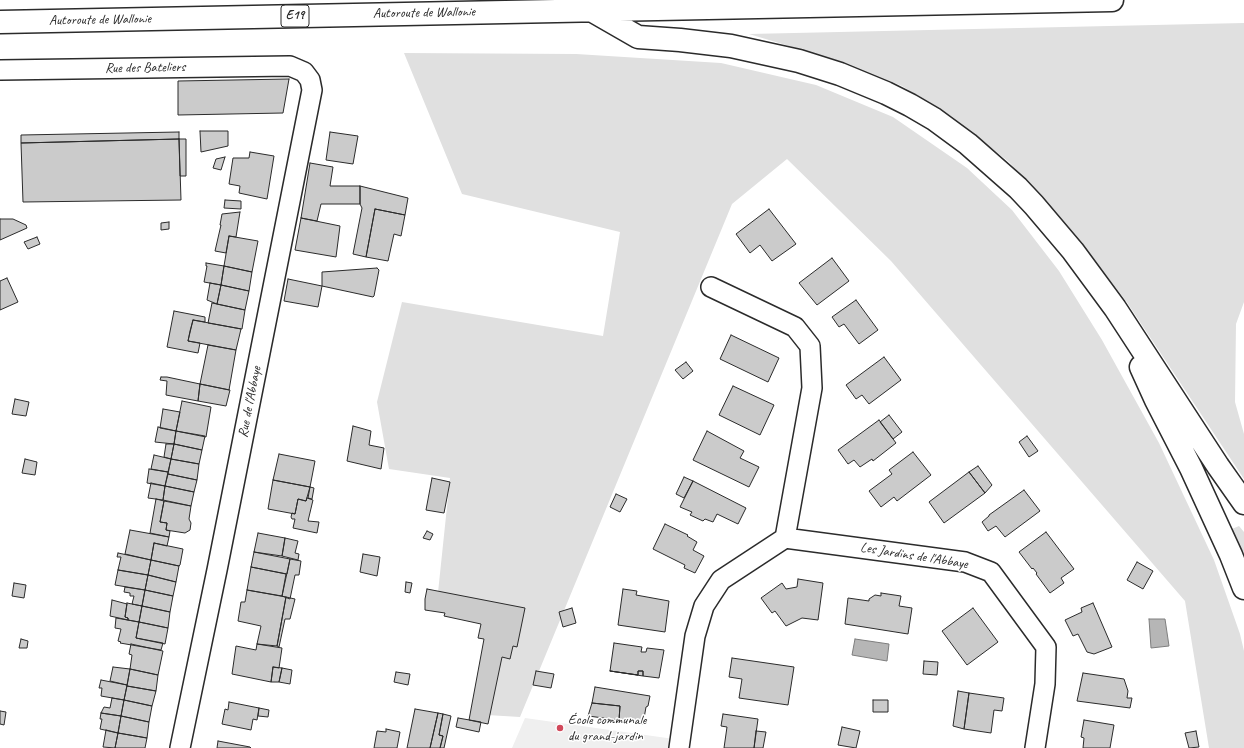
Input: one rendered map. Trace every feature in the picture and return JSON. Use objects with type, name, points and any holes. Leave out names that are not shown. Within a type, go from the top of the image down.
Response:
[{"type":"highway","name":"Autoroute de Wallonie","points":[[0,22],[1112,0]]},
{"type":"highway","points":[[591,10],[638,37],[731,46],[799,61],[863,83],[910,105],[934,119],[968,144],[1018,188],[1073,251],[1115,308],[1244,503]]},
{"type":"highway","points":[[1115,308],[1156,400],[1191,468],[1244,588]]},
{"type":"street","name":"Rue des Bateliers","points":[[0,70],[290,66]]},
{"type":"street","name":"Rue de l'Abbaye","points":[[180,748],[217,570],[312,90],[310,80],[304,72],[290,66]]},
{"type":"street","points":[[679,748],[695,636],[704,606],[720,580],[785,538],[812,388],[810,346],[794,327],[711,287]]},
{"type":"street","name":"Les Jardins de l'Abbaye","points":[[785,538],[965,562],[991,572],[1046,647],[1045,684],[1035,748]]},
{"type":"shaded area","points":[[1244,23],[1244,302],[1236,324],[1235,402],[1244,434],[1244,479],[1126,301],[1071,230],[1009,162],[951,116],[902,86],[849,64],[749,34]]},
{"type":"shaded area","points":[[404,53],[576,54],[721,63],[816,85],[893,117],[967,168],[1012,210],[1059,271],[1102,340],[1159,443],[1214,560],[1240,634],[1244,651],[1244,748],[1209,748],[1185,601],[891,261],[787,159],[732,204],[520,717],[487,715],[503,612],[437,602],[450,478],[389,469],[377,402],[402,302],[603,336],[620,232],[462,194]]},
{"type":"shaded area","points":[[1239,526],[1244,532],[1244,558],[1232,529]]},
{"type":"shaded area","points":[[1149,619],[1165,619],[1169,646],[1151,648]]},
{"type":"shaded area","points":[[855,639],[889,644],[887,661],[852,655]]},
{"type":"shaded area","name":"École communale du grand-jardin","points":[[525,718],[674,739],[673,748],[512,748]]},
{"type":"building","points":[[289,79],[283,113],[178,115],[178,81]]},
{"type":"building","points":[[200,131],[228,131],[228,146],[201,152]]},
{"type":"building","points":[[179,132],[179,139],[21,143],[21,135]]},
{"type":"building","points":[[330,132],[358,136],[353,164],[326,160]]},
{"type":"building","points":[[179,139],[186,139],[186,176],[180,176]]},
{"type":"building","points":[[179,139],[181,200],[23,202],[21,143]]},
{"type":"building","points":[[250,152],[274,156],[267,199],[239,193],[240,186],[229,184],[233,158],[249,158]]},
{"type":"building","points":[[225,157],[221,170],[213,168],[216,159]]},
{"type":"building","points":[[310,163],[333,167],[330,186],[360,186],[360,204],[321,204],[317,221],[301,218]]},
{"type":"building","points":[[360,186],[408,198],[405,215],[375,209],[366,257],[353,254],[362,208],[360,204]]},
{"type":"building","points":[[225,200],[241,201],[241,209],[224,208]]},
{"type":"building","points":[[375,209],[405,215],[401,236],[394,234],[388,261],[366,257]]},
{"type":"building","points":[[769,209],[796,244],[772,261],[760,245],[750,253],[736,234]]},
{"type":"building","points":[[240,212],[236,237],[229,236],[226,253],[215,251],[222,214]]},
{"type":"building","points":[[301,218],[340,226],[336,257],[295,250]]},
{"type":"building","points":[[0,219],[13,219],[26,225],[27,228],[0,240]]},
{"type":"building","points":[[169,222],[169,229],[161,230],[161,223]]},
{"type":"building","points":[[229,236],[258,241],[252,272],[224,266]]},
{"type":"building","points":[[37,237],[40,244],[28,249],[24,242]]},
{"type":"building","points":[[832,258],[849,281],[817,305],[799,283]]},
{"type":"building","points":[[206,263],[224,266],[221,285],[204,282],[207,266]]},
{"type":"building","points":[[224,266],[252,272],[249,291],[221,285]]},
{"type":"building","points":[[377,268],[379,270],[373,297],[322,286],[322,272]]},
{"type":"building","points":[[7,278],[18,302],[0,310],[0,281]]},
{"type":"building","points":[[288,279],[322,286],[318,307],[284,301]]},
{"type":"building","points":[[210,283],[221,285],[217,304],[207,300]]},
{"type":"building","points":[[221,285],[249,291],[245,310],[217,304]]},
{"type":"building","points":[[856,300],[878,330],[859,344],[844,324],[839,327],[832,317]]},
{"type":"building","points":[[212,303],[245,310],[242,329],[208,323]]},
{"type":"building","points":[[174,311],[205,317],[205,322],[193,320],[188,341],[200,343],[198,353],[167,347]]},
{"type":"building","points":[[193,320],[241,329],[236,350],[188,341]]},
{"type":"building","points":[[731,335],[779,358],[768,382],[720,359]]},
{"type":"building","points":[[208,345],[236,350],[229,390],[200,384]]},
{"type":"building","points":[[884,357],[901,380],[869,404],[862,395],[856,399],[846,385]]},
{"type":"building","points":[[686,362],[693,371],[683,379],[675,370]]},
{"type":"building","points":[[161,377],[200,384],[198,401],[166,395],[167,381],[160,380]]},
{"type":"building","points":[[200,384],[230,390],[226,406],[198,401]]},
{"type":"building","points":[[733,386],[774,405],[760,435],[719,415]]},
{"type":"building","points":[[15,399],[29,402],[26,416],[12,414]]},
{"type":"building","points":[[182,401],[211,407],[206,437],[176,431]]},
{"type":"building","points":[[163,409],[180,412],[176,431],[160,428]]},
{"type":"building","points":[[889,415],[902,432],[893,439],[880,422]]},
{"type":"building","points":[[879,420],[896,443],[873,461],[872,459],[860,467],[854,460],[848,464],[838,450]]},
{"type":"building","points":[[353,426],[371,431],[369,445],[384,448],[381,469],[347,461]]},
{"type":"building","points":[[158,427],[176,431],[174,444],[155,442]]},
{"type":"building","points":[[176,431],[205,436],[202,450],[174,444]]},
{"type":"building","points":[[707,431],[744,451],[740,458],[759,467],[749,487],[693,460]]},
{"type":"building","points":[[1027,436],[1038,451],[1029,457],[1019,442]]},
{"type":"building","points":[[166,444],[174,444],[171,459],[164,457]]},
{"type":"building","points":[[174,444],[202,450],[199,464],[171,459]]},
{"type":"building","points":[[913,452],[931,475],[897,501],[894,497],[881,507],[869,491],[892,474],[889,470]]},
{"type":"building","points":[[279,454],[315,461],[310,487],[273,480]]},
{"type":"building","points":[[154,455],[171,459],[168,472],[151,469]]},
{"type":"building","points":[[25,459],[37,462],[35,475],[22,473]]},
{"type":"building","points":[[171,459],[199,464],[197,480],[168,474]]},
{"type":"building","points":[[978,466],[992,485],[985,493],[969,472]]},
{"type":"building","points":[[149,469],[168,472],[165,486],[147,483]]},
{"type":"building","points":[[969,472],[985,493],[944,523],[929,502]]},
{"type":"building","points":[[168,474],[197,480],[194,492],[165,486]]},
{"type":"building","points":[[684,477],[693,481],[684,498],[676,494]]},
{"type":"building","points":[[432,478],[450,482],[444,513],[426,510]]},
{"type":"building","points":[[273,480],[310,487],[306,501],[298,499],[295,514],[268,509]]},
{"type":"building","points":[[693,481],[746,508],[738,524],[717,514],[713,522],[705,519],[703,521],[690,515],[692,512],[680,507]]},
{"type":"building","points":[[151,483],[165,486],[163,500],[148,498]]},
{"type":"building","points":[[165,486],[194,492],[191,506],[163,500]]},
{"type":"building","points":[[310,487],[314,488],[312,499],[308,498]]},
{"type":"building","points":[[1024,490],[1040,511],[1005,537],[996,526],[988,531],[982,522],[989,515]]},
{"type":"building","points":[[616,494],[627,499],[620,512],[610,507]]},
{"type":"building","points":[[307,498],[313,500],[308,521],[319,522],[317,533],[293,528],[295,519],[292,519],[291,517],[292,513],[295,514],[298,499],[306,501]]},
{"type":"building","points":[[156,499],[164,501],[160,522],[167,523],[166,530],[170,531],[169,537],[150,533]]},
{"type":"building","points":[[164,501],[191,506],[189,519],[191,523],[190,530],[185,533],[166,530],[167,523],[160,522]]},
{"type":"building","points":[[665,524],[688,535],[687,536],[697,542],[693,550],[704,556],[695,573],[684,568],[685,565],[653,549]]},
{"type":"building","points":[[130,530],[169,537],[167,546],[154,543],[151,560],[125,554]]},
{"type":"building","points":[[427,531],[433,534],[430,540],[423,538]]},
{"type":"building","points":[[1046,532],[1074,569],[1061,578],[1064,583],[1050,593],[1036,574],[1037,573],[1019,552]]},
{"type":"building","points":[[258,533],[285,538],[282,556],[254,552]]},
{"type":"building","points":[[285,538],[298,541],[295,553],[299,554],[298,560],[282,556]]},
{"type":"building","points":[[154,543],[183,549],[180,565],[151,560]]},
{"type":"building","points":[[254,552],[290,559],[287,574],[251,567]]},
{"type":"building","points":[[118,553],[151,560],[148,575],[118,570],[121,557],[117,557]]},
{"type":"building","points":[[363,554],[380,557],[377,576],[360,572]]},
{"type":"building","points":[[290,559],[301,561],[299,575],[295,575],[290,599],[282,596]]},
{"type":"building","points":[[151,560],[179,566],[176,582],[148,575]]},
{"type":"building","points":[[1137,562],[1153,571],[1143,589],[1127,580]]},
{"type":"building","points":[[251,567],[286,574],[282,596],[247,590]]},
{"type":"building","points":[[118,570],[148,575],[145,590],[115,585]]},
{"type":"building","points":[[148,575],[176,582],[173,596],[145,590]]},
{"type":"building","points":[[798,579],[823,583],[818,620],[802,618],[786,626],[775,611],[772,613],[761,598],[782,583],[786,589],[797,587]]},
{"type":"building","points":[[406,582],[412,583],[410,593],[405,592]]},
{"type":"building","points":[[14,583],[26,585],[24,598],[12,596]]},
{"type":"building","points":[[125,587],[145,590],[142,606],[132,604],[134,596],[130,596],[130,593],[124,592]]},
{"type":"building","points":[[427,589],[525,608],[517,647],[513,646],[510,659],[502,657],[488,724],[469,720],[484,639],[478,638],[481,624],[444,616],[445,613],[425,610]]},
{"type":"building","points":[[623,589],[637,591],[636,595],[669,601],[665,632],[618,625]]},
{"type":"building","points":[[145,590],[173,596],[170,612],[142,606]]},
{"type":"building","points":[[247,590],[286,597],[277,646],[257,644],[261,626],[238,621],[241,602],[245,602]]},
{"type":"building","points":[[881,593],[901,596],[899,606],[912,608],[908,634],[845,624],[848,598],[869,601],[869,599],[875,595],[881,596]]},
{"type":"building","points":[[286,597],[295,599],[290,619],[285,619],[279,647],[277,646]]},
{"type":"building","points":[[112,600],[127,604],[125,617],[128,618],[128,620],[110,616]]},
{"type":"building","points":[[127,603],[142,606],[139,622],[128,620],[128,618],[125,617]]},
{"type":"building","points":[[1093,603],[1112,647],[1094,654],[1087,652],[1078,634],[1073,636],[1065,620],[1082,612],[1081,608]]},
{"type":"building","points":[[142,606],[170,612],[168,628],[139,622]]},
{"type":"building","points":[[572,608],[576,623],[563,627],[559,612]]},
{"type":"building","points":[[973,608],[998,642],[967,665],[942,631]]},
{"type":"building","points":[[116,618],[139,622],[136,638],[163,643],[161,650],[120,643],[121,642],[118,641],[121,629],[115,628]]},
{"type":"building","points":[[139,622],[168,628],[165,644],[136,638]]},
{"type":"building","points":[[21,639],[28,641],[27,648],[19,648]]},
{"type":"building","points":[[614,643],[642,647],[641,652],[646,652],[647,648],[664,650],[659,678],[643,676],[643,671],[638,671],[638,675],[610,671]]},
{"type":"building","points":[[131,644],[163,651],[158,675],[130,669],[132,655],[129,654]]},
{"type":"building","points":[[257,644],[282,648],[279,668],[273,667],[271,682],[232,674],[236,646],[256,650]]},
{"type":"building","points":[[732,658],[794,667],[788,705],[739,698],[742,679],[729,677]]},
{"type":"building","points":[[924,661],[938,662],[937,675],[923,674]]},
{"type":"building","points":[[113,667],[130,669],[127,685],[110,681]]},
{"type":"building","points":[[273,667],[282,668],[279,682],[271,682]]},
{"type":"building","points":[[282,668],[292,670],[290,684],[279,682]]},
{"type":"building","points":[[130,669],[158,675],[156,691],[127,686]]},
{"type":"building","points":[[536,671],[554,674],[551,688],[533,685]]},
{"type":"building","points":[[610,671],[638,675],[638,671],[643,671],[643,676]]},
{"type":"building","points":[[396,672],[410,674],[408,685],[394,682]]},
{"type":"building","points":[[1083,673],[1124,679],[1128,691],[1127,698],[1132,698],[1130,708],[1077,701]]},
{"type":"building","points":[[101,680],[127,685],[124,700],[101,696],[102,688],[99,688]]},
{"type":"building","points":[[127,686],[156,691],[152,706],[124,700]]},
{"type":"building","points":[[595,687],[650,696],[648,706],[646,707],[643,724],[619,720],[620,706],[592,703]]},
{"type":"building","points":[[958,691],[969,693],[964,729],[953,726]]},
{"type":"building","points":[[969,693],[1004,698],[1002,711],[994,710],[991,733],[964,729]]},
{"type":"building","points":[[112,698],[124,700],[121,716],[101,713],[104,707],[110,708]]},
{"type":"building","points":[[124,700],[152,706],[149,722],[121,716]]},
{"type":"building","points":[[873,700],[888,700],[888,712],[873,712]]},
{"type":"building","points":[[229,702],[259,708],[257,720],[253,719],[251,730],[222,724],[225,709],[228,710]]},
{"type":"building","points":[[592,703],[620,706],[619,720],[588,716]]},
{"type":"building","points":[[259,708],[269,710],[268,717],[258,716]]},
{"type":"building","points":[[415,709],[438,713],[430,748],[407,748]]},
{"type":"building","points":[[0,711],[6,712],[4,725],[0,724]]},
{"type":"building","points":[[101,713],[121,716],[118,733],[100,729],[102,719],[100,719]]},
{"type":"building","points":[[438,713],[443,714],[439,735],[443,736],[440,748],[430,748]]},
{"type":"building","points":[[443,714],[451,716],[444,748],[440,748],[443,736],[439,735]]},
{"type":"building","points":[[723,714],[758,719],[754,748],[724,748],[727,727],[721,726]]},
{"type":"building","points":[[121,716],[149,722],[147,738],[118,733]]},
{"type":"building","points":[[458,718],[481,722],[479,732],[456,727]]},
{"type":"building","points":[[1084,720],[1114,725],[1110,748],[1083,748],[1084,738],[1081,737]]},
{"type":"building","points":[[842,727],[860,731],[856,748],[838,745]]},
{"type":"building","points":[[386,729],[400,732],[397,748],[374,748],[377,731],[386,732]]},
{"type":"building","points":[[106,730],[118,733],[115,748],[103,747]]},
{"type":"building","points":[[756,731],[766,732],[763,748],[754,748]]},
{"type":"building","points":[[1196,731],[1199,747],[1189,748],[1185,733]]},
{"type":"building","points":[[118,733],[147,738],[145,748],[115,748]]},
{"type":"building","points":[[218,741],[250,747],[251,748],[217,748]]},
{"type":"place","name":"École communale du grand-jardin","points":[[560,728]]}]
